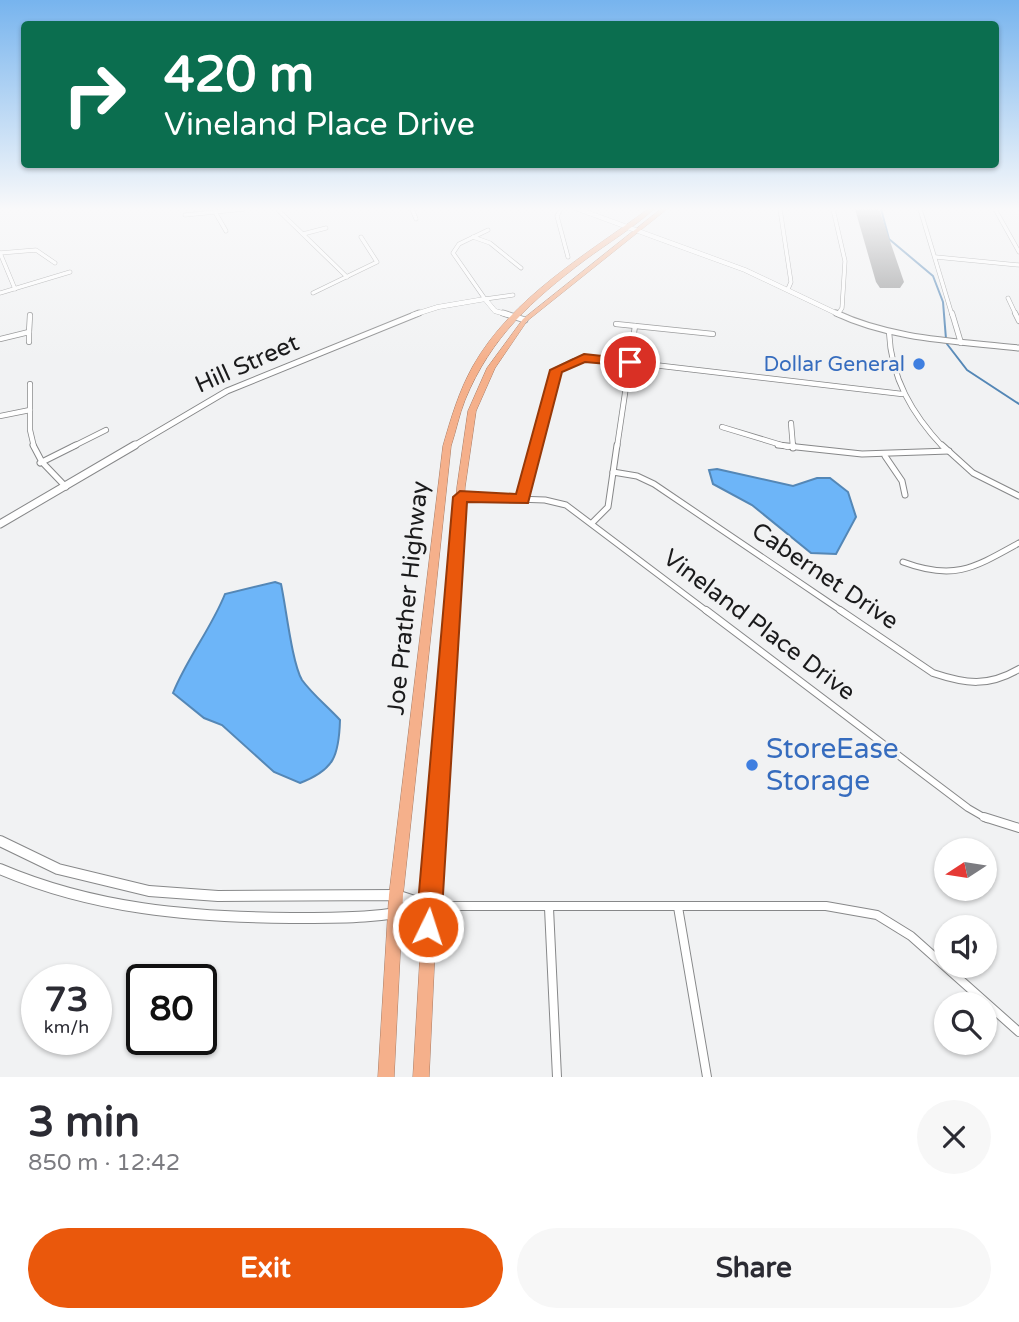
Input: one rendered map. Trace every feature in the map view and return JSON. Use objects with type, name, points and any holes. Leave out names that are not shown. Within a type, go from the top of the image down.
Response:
[{"type":"highway","name":"Joe Prather Highway","points":[[386,1077],[396,894],[447,446],[468,379],[493,338],[512,317],[591,259]]},
{"type":"highway","name":"Joe Prather Highway","points":[[421,1077],[429,906],[466,436],[476,400],[496,359],[525,320],[597,259]]},
{"type":"main road","points":[[716,259],[788,289],[838,314],[889,332],[1019,348]]},
{"type":"main road","points":[[485,299],[492,309],[525,320]]},
{"type":"main road","name":"Hill Street","points":[[0,524],[66,487],[167,424],[239,386],[398,320],[447,305],[485,299]]},
{"type":"main road","points":[[0,841],[69,873],[149,891],[218,896],[396,894],[429,906]]},
{"type":"main road","points":[[0,869],[68,897],[143,913],[216,918],[394,917],[429,906]]},
{"type":"street","points":[[3,259],[15,289]]},
{"type":"street","points":[[52,259],[55,263]]},
{"type":"street","points":[[329,259],[347,277]]},
{"type":"street","points":[[313,293],[377,262],[375,259]]},
{"type":"street","points":[[457,259],[485,299],[513,295]]},
{"type":"street","points":[[510,259],[520,268]]},
{"type":"street","points":[[788,259],[791,282],[788,289]]},
{"type":"street","points":[[838,314],[842,308],[845,259]]},
{"type":"street","points":[[937,259],[958,342]]},
{"type":"street","points":[[959,259],[1019,265]]},
{"type":"street","points":[[0,293],[69,272]]},
{"type":"street","points":[[1008,298],[1019,321]]},
{"type":"street","points":[[29,342],[30,315]]},
{"type":"street","points":[[616,324],[713,334]]},
{"type":"street","points":[[592,523],[608,507],[635,326]]},
{"type":"street","points":[[0,339],[29,332]]},
{"type":"street","points":[[889,332],[902,394],[949,452],[983,483],[1019,496]]},
{"type":"street","points":[[523,499],[524,483],[556,370],[584,358],[902,394]]},
{"type":"street","points":[[30,384],[30,441],[40,463],[66,487]]},
{"type":"street","points":[[0,416],[30,410]]},
{"type":"street","points":[[792,423],[793,448]]},
{"type":"street","points":[[722,427],[749,439],[850,456],[949,452]]},
{"type":"street","points":[[40,463],[106,430]]},
{"type":"street","points":[[885,456],[902,481],[905,495]]},
{"type":"street","name":"Cabernet Drive","points":[[613,472],[637,476],[654,484],[933,673],[964,684],[996,684],[1019,669]]},
{"type":"street","name":"Vineland Place Drive","points":[[460,497],[523,499],[566,505],[968,808],[995,823],[1019,828]]},
{"type":"street","points":[[903,562],[945,575],[965,572],[1019,542]]},
{"type":"street","points":[[429,906],[549,908],[775,905],[876,914],[901,927],[1019,1032]]},
{"type":"street","points":[[678,907],[707,1077]]},
{"type":"street","points":[[549,908],[557,1077]]},
{"type":"water","points":[[717,469],[793,486],[817,478],[830,478],[848,492],[856,517],[836,554],[811,553],[752,505],[713,484],[709,470]]},
{"type":"water","points":[[275,582],[281,584],[298,672],[315,695],[340,720],[338,743],[332,760],[320,773],[300,783],[274,772],[222,725],[204,718],[173,693],[225,594]]},
{"type":"waterway","points":[[913,259],[933,276],[943,302],[946,339]]},
{"type":"waterway","points":[[947,344],[967,370],[1019,404]]},
{"type":"runway","points":[[883,259],[890,282]]},
{"type":"place","name":"Dollar General","points":[[919,364]]},
{"type":"place","name":"StoreEase Storage","points":[[752,765]]},
{"type":"route","points":[[428,927],[460,497],[523,499],[524,483],[556,370],[584,358],[630,362]]}]
